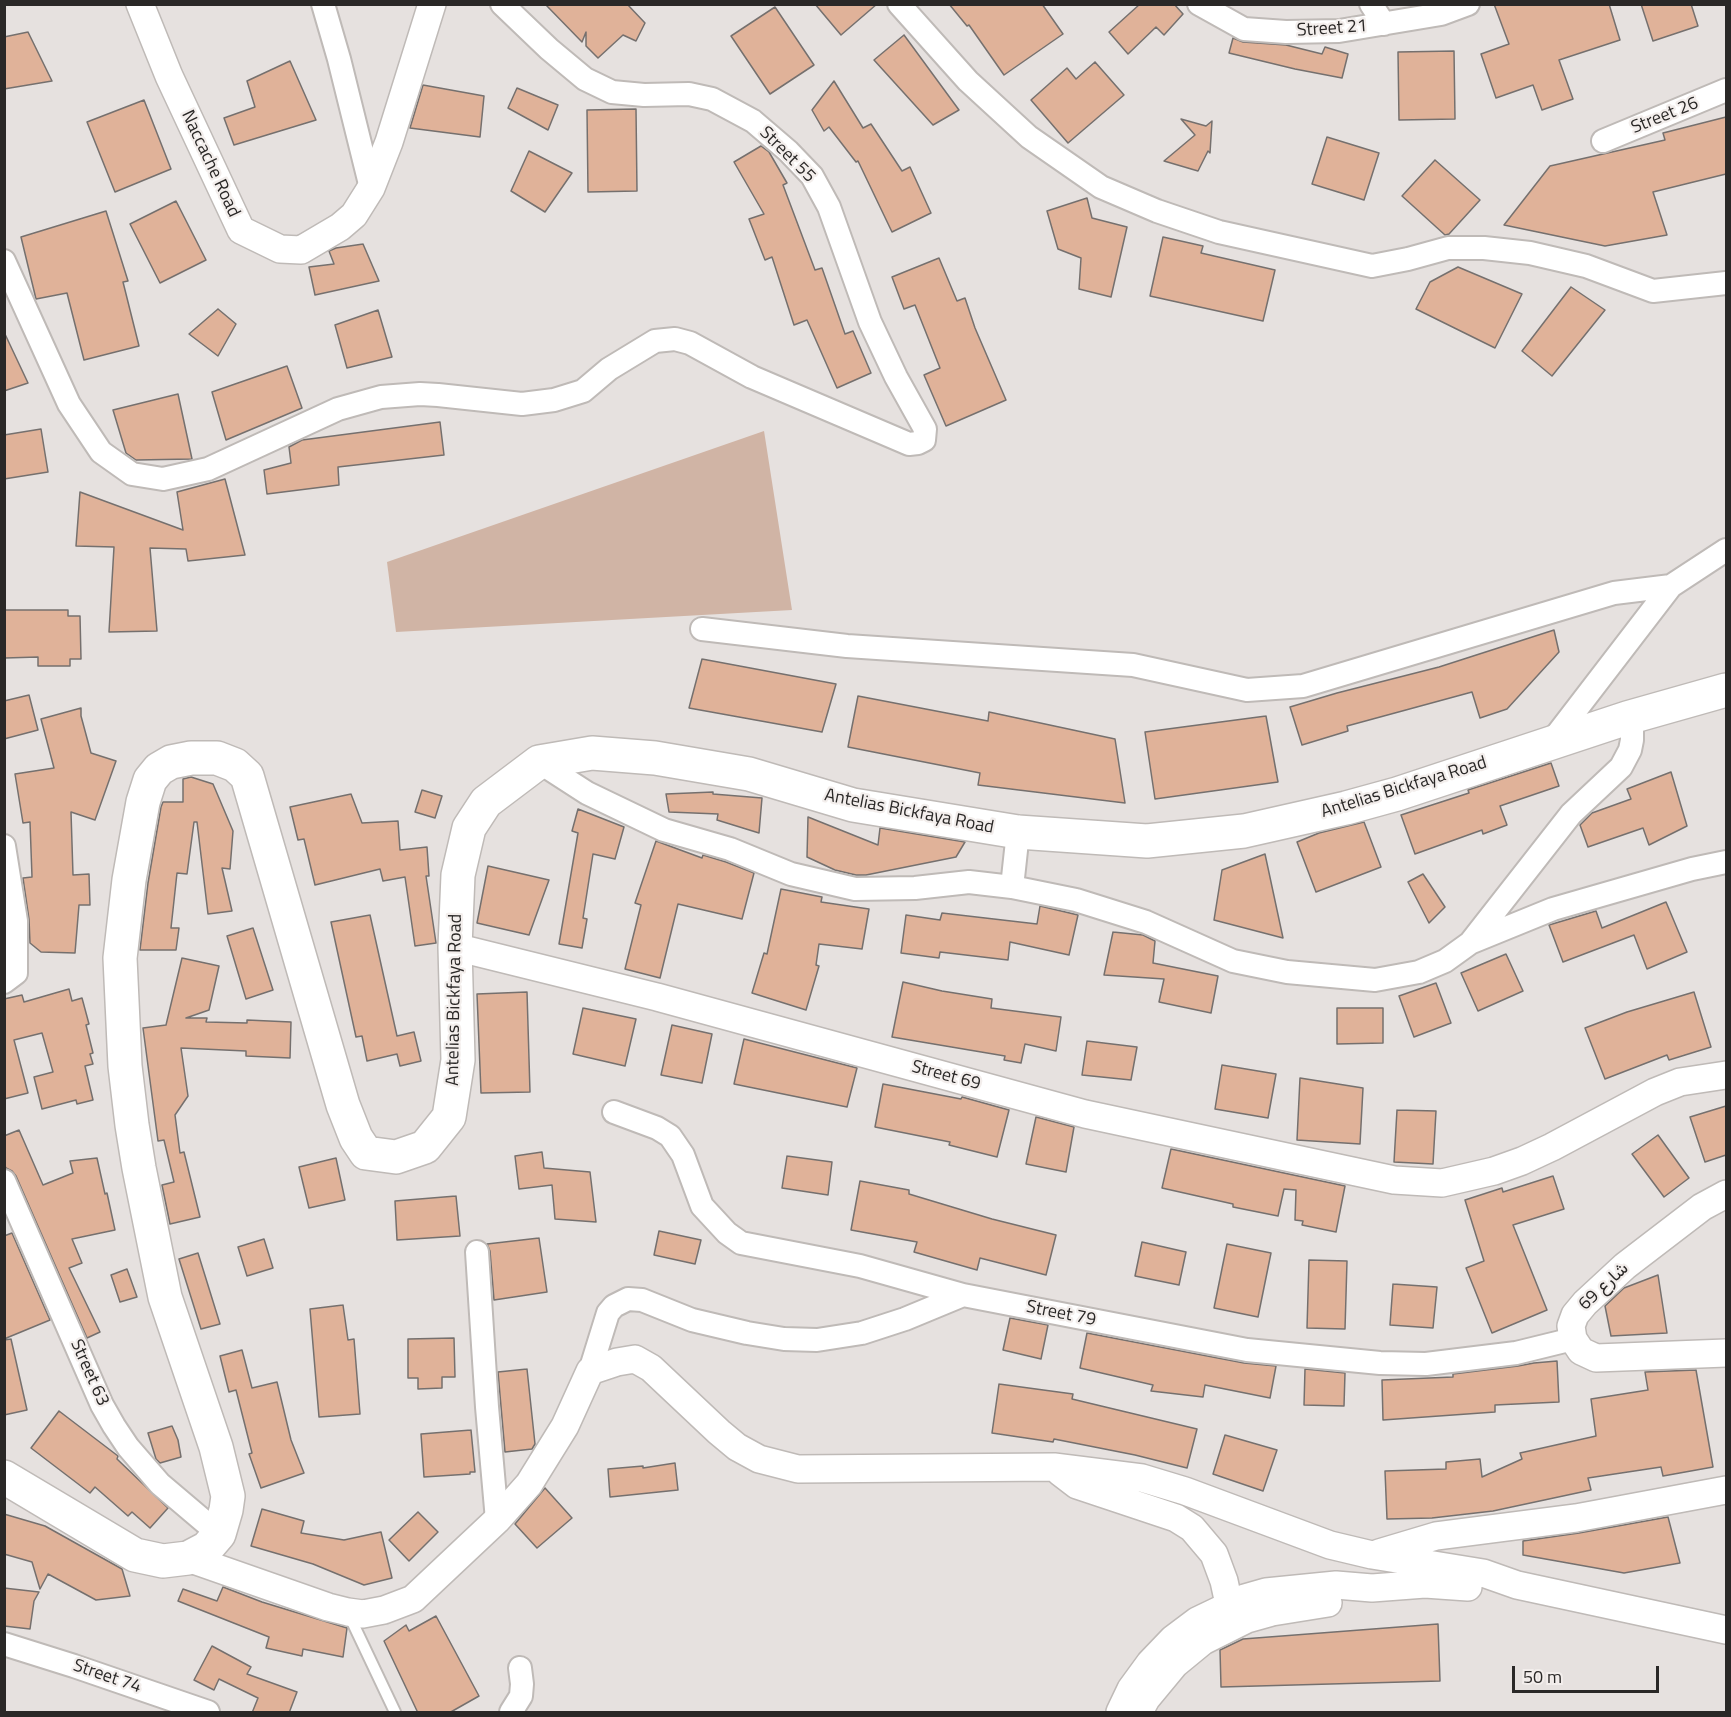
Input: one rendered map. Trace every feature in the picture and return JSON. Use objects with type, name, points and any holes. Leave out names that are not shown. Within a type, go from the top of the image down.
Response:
[{"type":"highway","name":"Antelias Bickfaya Road","points":[[219,1533],[228,1496],[216,1447],[165,1297],[139,1168],[125,1066],[120,958],[129,880],[143,802],[150,780],[159,769],[171,762],[191,758],[217,758],[235,765],[247,776],[343,1105],[356,1138],[366,1153],[396,1157],[425,1147],[449,1118],[458,1060],[454,947],[458,875],[469,828],[486,802],[539,762],[592,753],[655,758],[749,774],[853,805],[1018,832],[1147,841],[1244,831],[1397,794],[1552,741],[1726,690]]},
{"type":"highway","points":[[4,1477],[135,1555],[163,1561],[188,1557],[207,1548],[219,1533]]},
{"type":"street","name":"Naccache Road","points":[[140,4],[169,76],[241,230],[280,249],[302,250],[340,227],[354,215],[371,188],[389,142],[432,4]]},
{"type":"street","points":[[323,4],[371,188]]},
{"type":"street","name":"Street 55","points":[[4,261],[69,404],[101,452],[132,474],[163,479],[208,469],[338,409],[381,397],[420,394],[522,404],[554,400],[583,391],[609,369],[655,341],[675,339],[690,343],[752,377],[909,444],[924,440],[925,429],[896,377],[870,322],[829,207],[812,176],[788,151],[753,122],[712,99],[689,94],[644,95],[612,92],[585,79],[549,49],[502,4]]},
{"type":"street","points":[[899,4],[969,81],[1029,137],[1101,187],[1157,211],[1219,232],[1372,266],[1448,248],[1484,248],[1530,253],[1586,266],[1653,291],[1726,283]]},
{"type":"street","name":"Street 21","points":[[1199,4],[1244,29],[1286,32],[1339,31],[1441,14],[1468,4]]},
{"type":"street","points":[[1371,4],[1384,24]]},
{"type":"street","name":"Street 26","points":[[1603,141],[1726,90]]},
{"type":"street","points":[[1552,741],[1671,586],[1726,550]]},
{"type":"street","points":[[702,629],[847,646],[1133,665],[1247,690],[1303,686],[1614,593],[1671,586]]},
{"type":"street","points":[[1470,943],[1571,814],[1621,766],[1630,750],[1632,740],[1632,730],[1627,718]]},
{"type":"street","points":[[539,762],[587,793],[664,830],[730,849],[791,874],[855,889],[915,888],[969,882],[1012,886],[1076,900],[1146,922],[1233,961],[1287,972],[1375,980],[1419,972],[1445,961],[1470,943],[1553,909],[1726,861]]},
{"type":"street","points":[[1012,886],[1018,832]]},
{"type":"street","points":[[4,846],[16,921],[16,973],[4,982]]},
{"type":"street","name":"Street 69","points":[[454,947],[657,997],[1085,1114],[1394,1180],[1442,1183],[1494,1171],[1552,1147],[1655,1092],[1680,1082],[1726,1075]]},
{"type":"street","name":"Street 79","points":[[615,1113],[657,1128],[670,1136],[682,1155],[702,1206],[727,1233],[741,1243],[860,1266],[963,1294],[1247,1350],[1380,1363],[1426,1364],[1516,1353],[1573,1339]]},
{"type":"street","name":"Street 63","points":[[4,1181],[102,1405],[114,1426],[128,1447],[160,1484],[219,1533]]},
{"type":"street","name":"شارع 69","points":[[1573,1339],[1571,1326],[1575,1315],[1585,1303],[1625,1266],[1693,1213],[1726,1194]]},
{"type":"street","points":[[477,1252],[497,1520]]},
{"type":"street","points":[[188,1557],[328,1607],[363,1614],[384,1610],[413,1599],[497,1520],[529,1484],[546,1459],[590,1371],[608,1313],[614,1306],[628,1299],[642,1300],[692,1320],[747,1333],[784,1339],[817,1340],[862,1334],[905,1319],[963,1294]]},
{"type":"street","points":[[1573,1339],[1581,1352],[1596,1358],[1726,1353]]},
{"type":"street","points":[[590,1371],[635,1359],[651,1368],[737,1447],[759,1459],[798,1469],[1054,1467],[1142,1478],[1185,1491],[1303,1536],[1372,1555],[1484,1574],[1517,1585],[1726,1631]]},
{"type":"street","points":[[1054,1467],[1077,1485],[1176,1518],[1192,1528],[1214,1554],[1224,1581],[1229,1604]]},
{"type":"street","points":[[1372,1555],[1436,1536],[1576,1518],[1726,1490]]},
{"type":"street","points":[[1120,1713],[1131,1689],[1150,1663],[1173,1639],[1197,1621],[1229,1604],[1266,1592],[1336,1585],[1372,1588],[1425,1584],[1481,1587],[1517,1585]]},
{"type":"street","points":[[1139,1713],[1146,1700],[1175,1664],[1203,1641],[1223,1630],[1272,1611],[1341,1601],[1372,1588]]},
{"type":"street","name":"Street 74","points":[[4,1644],[208,1713]]},
{"type":"street","points":[[512,1713],[521,1696],[520,1668]]},
{"type":"lane","points":[[348,1612],[395,1713]]},
{"type":"shaded area","points":[[764,431],[792,610],[396,632],[387,562]]},
{"type":"building","points":[[545,4],[627,4],[645,23],[636,41],[623,35],[598,58],[586,46],[586,32],[582,42]]},
{"type":"building","points":[[815,4],[877,4],[841,35]]},
{"type":"building","points":[[949,4],[1042,4],[1063,34],[1004,75],[969,25],[967,26]]},
{"type":"building","points":[[1140,4],[1174,4],[1183,14],[1164,35],[1156,27],[1128,54],[1109,32]]},
{"type":"building","points":[[1494,4],[1609,4],[1620,40],[1559,60],[1573,99],[1542,110],[1533,85],[1496,98],[1481,54],[1509,44]]},
{"type":"building","points":[[1641,4],[1691,4],[1698,26],[1653,41]]},
{"type":"building","points":[[775,7],[814,65],[770,94],[731,36]]},
{"type":"building","points":[[28,32],[52,81],[4,89],[4,37]]},
{"type":"building","points":[[904,35],[959,110],[933,125],[874,60]]},
{"type":"building","points":[[1233,38],[1243,42],[1286,45],[1322,54],[1325,47],[1348,54],[1342,78],[1229,53]]},
{"type":"building","points":[[1454,51],[1455,119],[1399,120],[1398,52]]},
{"type":"building","points":[[290,61],[316,120],[234,145],[224,118],[255,107],[247,81]]},
{"type":"building","points":[[1095,62],[1124,95],[1068,143],[1031,100],[1067,68],[1076,79]]},
{"type":"building","points":[[834,81],[863,128],[871,124],[902,171],[910,167],[931,213],[892,232],[858,161],[856,162],[829,127],[824,131],[812,110]]},
{"type":"building","points":[[423,85],[484,96],[480,137],[410,128]]},
{"type":"building","points":[[517,88],[558,105],[548,130],[508,108]]},
{"type":"building","points":[[144,100],[171,169],[115,192],[87,122]]},
{"type":"building","points":[[636,109],[637,191],[588,192],[587,110]]},
{"type":"building","points":[[1726,117],[1726,174],[1653,192],[1667,235],[1605,246],[1504,225],[1550,166],[1665,140],[1663,133]]},
{"type":"building","points":[[1181,119],[1206,126],[1212,121],[1210,153],[1208,151],[1198,171],[1164,161],[1195,135]]},
{"type":"building","points":[[1327,137],[1379,153],[1364,200],[1312,184]]},
{"type":"building","points":[[761,146],[769,152],[787,183],[783,185],[815,270],[822,268],[845,334],[853,331],[871,373],[837,388],[807,320],[794,325],[772,257],[765,260],[749,219],[764,214],[734,162]]},
{"type":"building","points":[[529,151],[572,173],[545,212],[511,191]]},
{"type":"building","points":[[1435,160],[1480,200],[1449,234],[1445,235],[1402,196]]},
{"type":"building","points":[[1087,198],[1092,218],[1127,227],[1111,297],[1079,289],[1081,258],[1058,249],[1047,211]]},
{"type":"building","points":[[176,201],[206,260],[160,283],[130,224]]},
{"type":"building","points":[[106,211],[128,281],[123,282],[139,346],[84,360],[67,293],[36,299],[21,237]]},
{"type":"building","points":[[1163,237],[1203,246],[1201,253],[1275,270],[1263,321],[1150,296]]},
{"type":"building","points":[[363,244],[379,281],[315,295],[309,267],[334,264],[329,251]]},
{"type":"building","points":[[939,258],[957,301],[965,298],[975,328],[1006,400],[946,426],[924,375],[940,368],[915,305],[904,309],[892,277]]},
{"type":"building","points":[[1458,267],[1522,294],[1495,348],[1416,309],[1430,282]]},
{"type":"building","points":[[1571,287],[1605,310],[1552,376],[1522,351]]},
{"type":"building","points":[[218,309],[236,324],[218,356],[189,334]]},
{"type":"building","points":[[378,310],[392,357],[347,368],[335,325]]},
{"type":"building","points":[[4,332],[28,383],[4,391]]},
{"type":"building","points":[[287,366],[302,408],[226,440],[212,392]]},
{"type":"building","points":[[178,394],[192,459],[136,460],[126,453],[113,410]]},
{"type":"building","points":[[440,422],[444,455],[338,467],[339,485],[267,494],[264,470],[291,463],[289,447],[302,440]]},
{"type":"building","points":[[41,429],[48,472],[4,479],[4,435]]},
{"type":"building","points":[[225,479],[245,555],[188,561],[186,549],[150,548],[157,631],[109,632],[114,547],[76,546],[80,492],[183,530],[177,492]]},
{"type":"building","points":[[5,610],[68,610],[68,616],[80,616],[81,659],[70,659],[70,666],[38,666],[38,657],[5,658]]},
{"type":"building","points":[[1554,630],[1559,652],[1507,709],[1480,718],[1472,692],[1347,726],[1348,731],[1302,745],[1290,707],[1439,667]]},
{"type":"building","points":[[702,659],[836,684],[822,732],[689,708]]},
{"type":"building","points":[[29,695],[38,730],[4,739],[4,701]]},
{"type":"building","points":[[858,696],[988,721],[989,712],[1115,739],[1125,803],[978,785],[980,773],[848,747]]},
{"type":"building","points":[[81,708],[91,753],[116,761],[95,820],[71,812],[73,875],[89,874],[90,905],[79,905],[75,953],[41,952],[30,943],[23,878],[32,877],[30,822],[23,823],[15,774],[54,768],[41,719]]},
{"type":"building","points":[[1266,716],[1278,782],[1155,799],[1145,732]]},
{"type":"building","points":[[1551,763],[1559,786],[1500,806],[1507,825],[1483,834],[1482,830],[1415,854],[1401,815]]},
{"type":"building","points":[[1671,772],[1687,826],[1649,845],[1643,828],[1588,847],[1580,825],[1592,813],[1631,799],[1627,789]]},
{"type":"building","points":[[191,777],[213,784],[233,831],[230,869],[222,868],[232,911],[208,914],[197,822],[194,822],[187,874],[177,873],[171,928],[179,928],[176,950],[140,950],[148,883],[161,807],[163,802],[183,802],[183,779]]},
{"type":"building","points":[[422,790],[442,796],[435,818],[415,812]]},
{"type":"building","points":[[713,792],[713,794],[762,798],[759,833],[717,820],[718,814],[669,812],[666,794]]},
{"type":"building","points":[[351,794],[362,823],[398,821],[400,850],[427,847],[429,876],[426,876],[436,943],[415,946],[405,877],[383,881],[380,869],[315,885],[304,839],[298,840],[290,807]]},
{"type":"building","points":[[578,809],[624,827],[615,859],[593,854],[583,918],[587,919],[582,948],[559,944],[578,833],[572,831]]},
{"type":"building","points":[[808,817],[878,845],[880,828],[965,842],[956,857],[856,875],[835,870],[807,857]]},
{"type":"building","points":[[1364,822],[1381,867],[1316,892],[1297,842],[1319,833]]},
{"type":"building","points":[[656,841],[702,858],[703,855],[754,873],[742,919],[678,904],[660,978],[625,969],[641,905],[635,903]]},
{"type":"building","points":[[1265,854],[1283,938],[1214,920],[1222,870]]},
{"type":"building","points":[[488,866],[549,880],[529,935],[477,923]]},
{"type":"building","points":[[1423,874],[1445,907],[1429,923],[1408,882]]},
{"type":"building","points":[[781,889],[822,897],[821,902],[869,909],[862,949],[819,944],[816,965],[819,966],[806,1010],[752,993],[764,953],[767,954]]},
{"type":"building","points":[[1666,902],[1687,952],[1647,969],[1634,935],[1563,962],[1549,925],[1596,911],[1602,928]]},
{"type":"building","points":[[1040,906],[1078,915],[1069,955],[1010,942],[1008,960],[940,952],[939,958],[901,953],[906,915],[940,920],[942,913],[1037,924]]},
{"type":"building","points":[[370,915],[397,1036],[414,1032],[421,1061],[400,1066],[397,1054],[367,1061],[362,1036],[356,1037],[331,922]]},
{"type":"building","points":[[253,928],[273,990],[246,999],[227,936]]},
{"type":"building","points":[[1113,932],[1143,935],[1155,941],[1153,963],[1218,976],[1211,1013],[1159,1002],[1164,979],[1104,975]]},
{"type":"building","points":[[1506,954],[1523,991],[1478,1011],[1461,973]]},
{"type":"building","points":[[182,958],[219,966],[209,1010],[186,1018],[207,1018],[206,1022],[247,1023],[247,1020],[291,1022],[290,1058],[246,1056],[246,1051],[181,1048],[188,1096],[175,1115],[180,1153],[184,1152],[200,1217],[170,1224],[162,1185],[174,1182],[164,1140],[158,1141],[143,1028],[166,1025]]},
{"type":"building","points":[[903,982],[992,999],[991,1008],[1061,1017],[1056,1051],[1025,1044],[1021,1063],[1004,1060],[1005,1056],[892,1037]]},
{"type":"building","points":[[1436,983],[1451,1023],[1414,1037],[1399,996]]},
{"type":"building","points":[[69,989],[72,1001],[82,998],[89,1024],[86,1025],[93,1053],[90,1054],[93,1064],[85,1066],[93,1100],[77,1104],[76,1100],[42,1109],[34,1077],[53,1072],[42,1033],[14,1040],[28,1093],[4,1099],[4,999],[22,995],[24,1002]]},
{"type":"building","points":[[527,992],[530,1092],[481,1093],[477,994]]},
{"type":"building","points":[[1694,992],[1711,1047],[1669,1060],[1667,1055],[1605,1079],[1585,1028],[1627,1012]]},
{"type":"building","points":[[583,1008],[636,1019],[625,1066],[573,1054]]},
{"type":"building","points":[[1337,1008],[1383,1008],[1383,1043],[1337,1044]]},
{"type":"building","points":[[672,1025],[712,1034],[702,1083],[661,1075]]},
{"type":"building","points":[[744,1039],[857,1068],[847,1107],[734,1084]]},
{"type":"building","points":[[1087,1041],[1137,1047],[1131,1080],[1082,1075]]},
{"type":"building","points":[[1222,1065],[1276,1074],[1268,1118],[1215,1109]]},
{"type":"building","points":[[1300,1078],[1363,1088],[1360,1144],[1297,1140]]},
{"type":"building","points":[[883,1084],[961,1099],[962,1097],[1009,1110],[997,1157],[949,1145],[950,1142],[875,1127]]},
{"type":"building","points":[[1726,1106],[1726,1155],[1705,1162],[1690,1117]]},
{"type":"building","points":[[1397,1110],[1436,1111],[1433,1164],[1394,1162]]},
{"type":"building","points":[[1036,1117],[1074,1127],[1066,1172],[1026,1164]]},
{"type":"building","points":[[19,1130],[43,1185],[73,1173],[70,1161],[97,1158],[115,1230],[72,1239],[82,1263],[69,1268],[100,1332],[87,1338],[16,1176],[4,1164],[4,1136]]},
{"type":"building","points":[[1658,1135],[1689,1178],[1664,1197],[1632,1154]]},
{"type":"building","points":[[1171,1149],[1345,1186],[1336,1232],[1302,1225],[1303,1221],[1295,1220],[1296,1190],[1284,1189],[1278,1216],[1233,1207],[1233,1204],[1162,1188]]},
{"type":"building","points":[[542,1152],[544,1168],[590,1172],[596,1222],[555,1219],[552,1185],[519,1189],[515,1156]]},
{"type":"building","points":[[787,1156],[832,1162],[828,1195],[782,1188]]},
{"type":"building","points":[[336,1158],[345,1200],[309,1208],[299,1167]]},
{"type":"building","points":[[1553,1176],[1564,1209],[1513,1225],[1547,1310],[1492,1333],[1466,1268],[1484,1261],[1465,1200],[1502,1188],[1503,1192]]},
{"type":"building","points":[[860,1181],[909,1190],[909,1194],[1056,1235],[1046,1275],[980,1258],[977,1270],[914,1252],[917,1242],[851,1230]]},
{"type":"building","points":[[456,1196],[460,1236],[397,1240],[395,1201]]},
{"type":"building","points":[[659,1231],[701,1240],[695,1264],[654,1255]]},
{"type":"building","points":[[12,1233],[50,1320],[4,1339],[4,1236]]},
{"type":"building","points":[[539,1238],[547,1292],[494,1300],[490,1251],[487,1244]]},
{"type":"building","points":[[264,1239],[273,1268],[247,1276],[238,1247]]},
{"type":"building","points":[[1142,1242],[1186,1252],[1179,1285],[1135,1276]]},
{"type":"building","points":[[1227,1244],[1271,1253],[1258,1317],[1214,1308]]},
{"type":"building","points":[[198,1253],[220,1324],[201,1329],[179,1259]]},
{"type":"building","points":[[1309,1260],[1347,1261],[1345,1329],[1307,1328]]},
{"type":"building","points":[[127,1269],[137,1297],[120,1302],[111,1275]]},
{"type":"building","points":[[1658,1275],[1667,1333],[1611,1336],[1605,1306],[1624,1288]]},
{"type":"building","points":[[1393,1284],[1437,1287],[1433,1328],[1390,1325]]},
{"type":"building","points":[[343,1305],[348,1340],[354,1339],[360,1414],[319,1417],[310,1309]]},
{"type":"building","points":[[1010,1318],[1048,1325],[1041,1359],[1003,1350]]},
{"type":"building","points":[[1087,1333],[1244,1363],[1276,1366],[1270,1398],[1205,1385],[1203,1397],[1151,1391],[1153,1385],[1080,1368]]},
{"type":"building","points":[[454,1338],[455,1377],[442,1377],[442,1388],[418,1389],[418,1378],[408,1378],[408,1339]]},
{"type":"building","points":[[11,1339],[27,1410],[4,1415],[4,1340]]},
{"type":"building","points":[[242,1350],[252,1388],[277,1382],[291,1440],[304,1473],[261,1488],[249,1454],[252,1453],[236,1390],[229,1392],[220,1356]]},
{"type":"building","points":[[1557,1361],[1559,1402],[1495,1405],[1495,1412],[1383,1420],[1382,1380],[1453,1377],[1453,1374]]},
{"type":"building","points":[[527,1369],[535,1444],[532,1449],[505,1452],[498,1372]]},
{"type":"building","points":[[1305,1369],[1345,1373],[1344,1406],[1304,1405]]},
{"type":"building","points":[[1696,1370],[1713,1467],[1663,1476],[1661,1467],[1588,1478],[1591,1490],[1493,1511],[1432,1518],[1387,1519],[1385,1471],[1446,1469],[1446,1462],[1480,1459],[1482,1477],[1522,1459],[1520,1453],[1596,1436],[1591,1399],[1648,1390],[1645,1372]]},
{"type":"building","points":[[999,1384],[1073,1394],[1072,1399],[1197,1429],[1187,1468],[1054,1439],[1053,1442],[992,1433]]},
{"type":"building","points":[[59,1411],[118,1456],[117,1459],[168,1508],[150,1528],[132,1512],[128,1516],[95,1487],[90,1493],[31,1448]]},
{"type":"building","points":[[172,1426],[178,1440],[181,1457],[160,1463],[156,1459],[148,1433]]},
{"type":"building","points":[[471,1430],[475,1472],[424,1477],[421,1434]]},
{"type":"building","points":[[1225,1435],[1277,1450],[1263,1491],[1213,1474]]},
{"type":"building","points":[[675,1463],[678,1490],[610,1497],[608,1469],[643,1466],[643,1468]]},
{"type":"building","points":[[545,1488],[572,1518],[537,1548],[515,1524]]},
{"type":"building","points":[[262,1509],[304,1521],[301,1533],[344,1540],[381,1532],[392,1578],[364,1585],[313,1564],[251,1546]]},
{"type":"building","points":[[418,1512],[438,1532],[409,1561],[389,1540]]},
{"type":"building","points":[[4,1514],[45,1526],[122,1569],[130,1596],[96,1600],[48,1574],[40,1589],[32,1562],[4,1554]]},
{"type":"building","points":[[1668,1517],[1680,1563],[1624,1573],[1523,1555],[1523,1541]]},
{"type":"building","points":[[223,1587],[262,1602],[347,1628],[343,1657],[303,1649],[302,1656],[266,1648],[269,1637],[178,1601],[183,1589],[217,1601]]},
{"type":"building","points":[[4,1588],[39,1592],[34,1601],[30,1629],[4,1626]]},
{"type":"building","points":[[436,1616],[479,1696],[449,1713],[418,1713],[384,1641],[406,1625],[409,1631]]},
{"type":"building","points":[[1438,1624],[1440,1681],[1221,1687],[1220,1650],[1243,1639]]},
{"type":"building","points":[[212,1646],[251,1667],[247,1674],[297,1692],[289,1713],[252,1713],[258,1698],[219,1679],[214,1690],[194,1680]]}]
